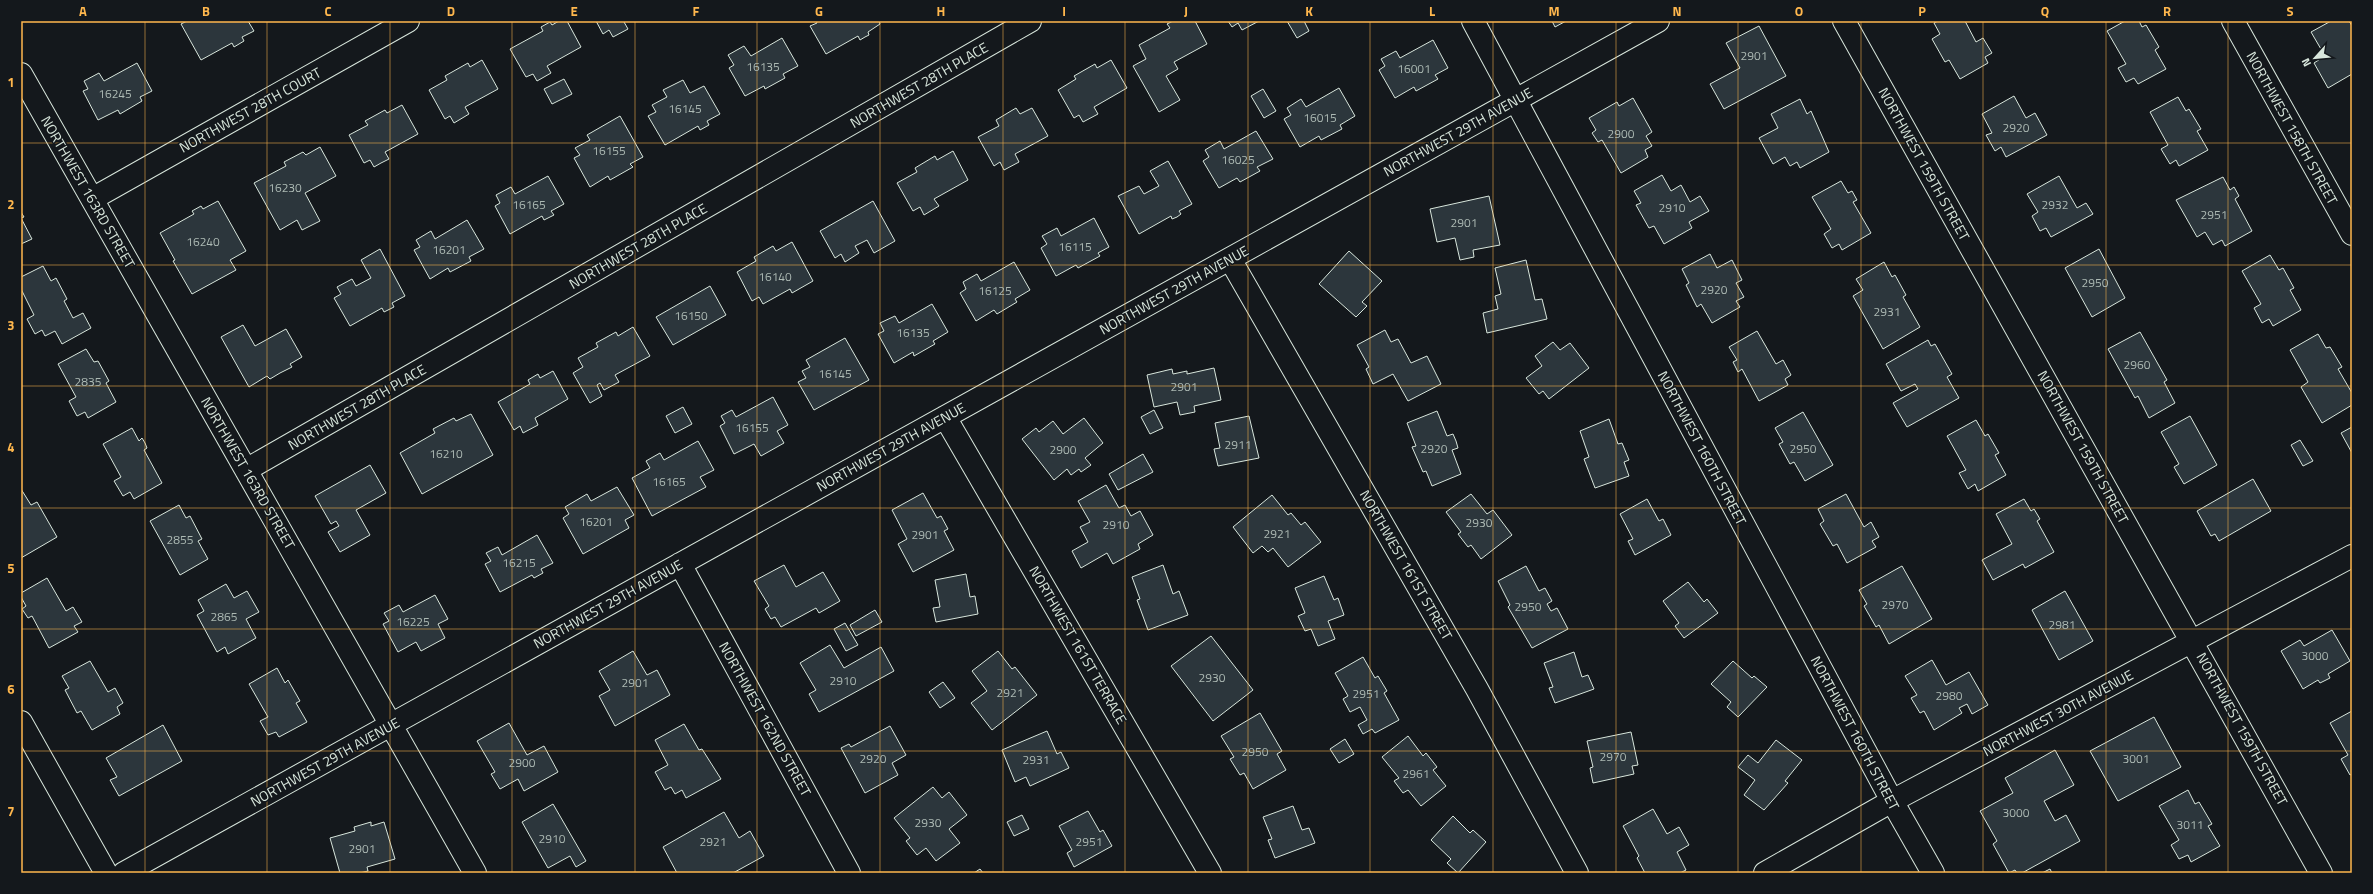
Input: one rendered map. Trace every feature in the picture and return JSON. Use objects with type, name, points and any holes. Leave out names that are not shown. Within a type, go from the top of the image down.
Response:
[{"type":"street","name":"NORTHWEST 28TH COURT","points":[[92,199],[408,21]]},
{"type":"street","name":"NORTHWEST 28TH PLACE","points":[[246,470],[1030,21]]},
{"type":"street","name":"NORTHWEST 160TH STREET","points":[[1473,21],[1892,802],[1933,873]]},
{"type":"street","name":"NORTHWEST 29TH AVENUE","points":[[124,873],[1658,21]]},
{"type":"street","name":"NORTHWEST 159TH STREET","points":[[1844,21],[2322,873]]},
{"type":"street","name":"NORTHWEST 158TH STREET","points":[[2233,21],[2352,234]]},
{"type":"street","name":"NORTHWEST 163RD STREET","points":[[21,74],[475,873]]},
{"type":"street","name":"NORTHWEST 161ST STREET","points":[[1230,259],[1477,689],[1577,873]]},
{"type":"street","name":"NORTHWEST 161ST TERRACE","points":[[945,417],[1210,873]]},
{"type":"street","name":"NORTHWEST 30TH AVENUE","points":[[1766,873],[1892,802],[2352,556]]},
{"type":"street","name":"NORTHWEST 162ND STREET","points":[[680,564],[849,873]]},
{"type":"street","points":[[21,722],[106,873]]},
{"type":"building","points":[[187,21],[248,21],[254,31],[242,37],[244,41],[234,47],[232,43],[201,60],[181,24]]},
{"type":"building","points":[[559,21],[567,21],[581,47],[547,66],[551,73],[537,81],[533,74],[526,77],[510,49],[543,31],[541,27],[550,22],[552,25]]},
{"type":"building","points":[[596,21],[626,21],[624,22],[628,29],[613,37],[609,30],[603,34]]},
{"type":"building","points":[[816,21],[879,21],[880,24],[868,32],[869,35],[860,40],[858,36],[826,54],[810,26],[817,23]]},
{"type":"building","points":[[1173,21],[1195,21],[1207,44],[1174,62],[1178,69],[1166,76],[1180,100],[1159,112],[1133,66],[1146,59],[1139,45],[1170,28],[1167,24]]},
{"type":"building","points":[[1228,21],[1259,21],[1242,30],[1238,23],[1232,27]]},
{"type":"building","points":[[1287,21],[1304,21],[1309,31],[1297,38]]},
{"type":"building","points":[[1552,21],[1566,21],[1555,27]]},
{"type":"building","points":[[1938,21],[1965,21],[1976,42],[1983,38],[1992,53],[1985,57],[1988,63],[1960,79],[1949,60],[1945,62],[1932,39],[1940,34],[1934,23]]},
{"type":"building","points":[[2125,21],[2139,21],[2142,27],[2146,25],[2159,47],[2155,50],[2166,69],[2138,84],[2134,78],[2126,82],[2118,68],[2126,64],[2107,31]]},
{"type":"building","points":[[2331,21],[2349,21],[2352,26],[2352,74],[2328,88],[2314,63],[2325,56],[2311,32]]},
{"type":"building","points":[[1759,26],[1786,76],[1724,109],[1710,84],[1740,68],[1726,43]]},
{"type":"building","points":[[782,38],[798,66],[783,74],[785,78],[765,89],[764,86],[745,96],[729,68],[734,65],[728,55],[744,46],[751,56]]},
{"type":"building","points":[[1433,40],[1448,68],[1435,75],[1438,79],[1416,91],[1414,87],[1395,98],[1379,70],[1385,66],[1381,59],[1396,51],[1400,58]]},
{"type":"building","points":[[482,60],[498,89],[465,107],[469,114],[454,123],[450,116],[445,119],[429,90],[447,80],[445,76],[468,63],[470,67]]},
{"type":"building","points":[[1111,60],[1127,88],[1094,107],[1098,114],[1083,122],[1079,115],[1074,118],[1058,90],[1076,79],[1074,76],[1095,64],[1097,68]]},
{"type":"building","points":[[137,63],[152,91],[140,97],[142,101],[120,114],[118,110],[98,120],[83,91],[88,89],[84,81],[99,73],[104,81]]},
{"type":"building","points":[[564,79],[572,94],[552,104],[544,89]]},
{"type":"building","points":[[683,80],[690,93],[704,86],[720,114],[707,121],[709,125],[700,130],[698,126],[665,145],[648,116],[656,112],[652,105],[667,97],[663,90]]},
{"type":"building","points":[[1339,88],[1355,116],[1340,125],[1342,129],[1321,140],[1319,136],[1300,147],[1284,119],[1291,115],[1287,108],[1301,99],[1306,107]]},
{"type":"building","points":[[1263,89],[1276,111],[1264,118],[1251,96]]},
{"type":"building","points":[[2014,96],[2026,118],[2035,113],[2047,135],[2006,157],[2001,147],[1995,151],[1986,135],[1992,133],[1982,114]]},
{"type":"building","points":[[2178,97],[2186,111],[2189,109],[2201,129],[2197,131],[2208,150],[2179,166],[2176,160],[2170,164],[2161,149],[2168,145],[2150,112]]},
{"type":"building","points":[[1633,98],[1652,132],[1646,136],[1652,146],[1645,150],[1648,157],[1621,173],[1602,140],[1598,142],[1592,133],[1596,130],[1589,118],[1617,102],[1619,106]]},
{"type":"building","points":[[1800,99],[1807,114],[1811,111],[1829,152],[1800,168],[1797,162],[1790,166],[1785,157],[1773,164],[1759,138],[1778,128],[1771,114]]},
{"type":"building","points":[[402,105],[418,134],[385,152],[389,159],[374,167],[370,160],[364,163],[349,135],[368,125],[365,121],[385,110],[387,113]]},
{"type":"building","points":[[1016,108],[1020,114],[1032,108],[1048,136],[1015,154],[1019,162],[1004,170],[1000,162],[994,166],[978,137],[999,126],[996,120]]},
{"type":"building","points":[[620,116],[643,157],[630,164],[633,167],[610,180],[608,176],[590,187],[574,158],[580,155],[575,148],[590,140],[587,135]]},
{"type":"building","points":[[1256,131],[1273,159],[1257,167],[1260,171],[1240,182],[1237,178],[1219,188],[1203,161],[1209,157],[1205,150],[1220,141],[1224,149]]},
{"type":"building","points":[[320,147],[336,176],[305,193],[320,221],[302,230],[297,220],[280,230],[254,183],[286,166],[284,162],[303,152],[306,155]]},
{"type":"building","points":[[953,151],[968,180],[934,199],[939,206],[924,215],[920,207],[913,211],[897,183],[917,172],[915,168],[935,156],[937,160]]},
{"type":"building","points":[[1168,161],[1192,204],[1179,211],[1181,214],[1177,217],[1172,219],[1171,216],[1139,234],[1118,196],[1139,186],[1144,194],[1159,186],[1150,171]]},
{"type":"building","points":[[1662,175],[1671,191],[1681,185],[1690,202],[1700,196],[1709,211],[1689,222],[1692,228],[1664,244],[1654,226],[1649,228],[1636,205],[1641,203],[1634,191]]},
{"type":"building","points":[[548,176],[564,204],[551,211],[554,215],[544,220],[542,216],[510,234],[495,206],[500,203],[496,195],[511,187],[515,194]]},
{"type":"building","points":[[2059,176],[2077,208],[2086,203],[2093,214],[2051,237],[2046,228],[2040,231],[2032,216],[2038,212],[2027,194]]},
{"type":"building","points":[[2223,177],[2230,190],[2234,187],[2239,196],[2235,199],[2252,231],[2225,246],[2222,240],[2213,245],[2205,232],[2197,237],[2176,200]]},
{"type":"building","points":[[1841,181],[1848,193],[1852,191],[1857,200],[1853,202],[1871,233],[1842,250],[1839,244],[1832,248],[1824,234],[1831,229],[1812,197]]},
{"type":"building","points":[[1489,196],[1500,245],[1473,250],[1474,257],[1460,260],[1455,238],[1437,242],[1430,209]]},
{"type":"building","points":[[218,201],[246,251],[230,260],[236,270],[192,294],[173,261],[175,260],[160,233],[194,214],[192,211],[201,206],[203,209]]},
{"type":"building","points":[[873,201],[895,241],[874,253],[867,240],[855,246],[859,253],[845,262],[841,254],[835,258],[820,231]]},
{"type":"building","points":[[21,218],[32,239],[21,244]]},
{"type":"building","points":[[1094,218],[1109,247],[1098,253],[1100,256],[1078,268],[1076,265],[1056,276],[1041,248],[1047,244],[1042,236],[1057,228],[1061,236]]},
{"type":"building","points":[[467,220],[484,249],[469,257],[471,261],[450,272],[448,268],[430,279],[414,250],[420,247],[416,240],[431,231],[435,239]]},
{"type":"building","points":[[792,242],[813,281],[792,293],[790,289],[763,304],[759,297],[752,301],[737,272],[756,261],[754,257],[773,246],[776,251]]},
{"type":"building","points":[[380,249],[405,296],[392,303],[394,307],[384,312],[382,308],[350,326],[334,298],[341,294],[337,287],[352,279],[356,286],[371,278],[361,260]]},
{"type":"building","points":[[2099,249],[2125,298],[2092,317],[2065,268]]},
{"type":"building","points":[[1349,251],[1382,281],[1362,302],[1367,306],[1356,317],[1319,284]]},
{"type":"building","points":[[1710,254],[1717,268],[1732,260],[1742,280],[1736,283],[1744,297],[1736,301],[1740,307],[1712,323],[1701,304],[1697,307],[1686,285],[1689,283],[1682,269]]},
{"type":"building","points":[[2270,255],[2279,270],[2283,268],[2294,288],[2290,290],[2301,310],[2273,326],[2269,319],[2262,323],[2254,308],[2261,304],[2242,271]]},
{"type":"building","points":[[1526,260],[1535,300],[1542,299],[1547,319],[1487,333],[1483,313],[1498,309],[1495,296],[1501,294],[1495,268]]},
{"type":"building","points":[[1014,262],[1030,290],[1015,299],[1017,302],[997,314],[994,310],[976,321],[960,293],[966,289],[963,282],[977,274],[981,281]]},
{"type":"building","points":[[1884,262],[1892,277],[1895,275],[1906,295],[1903,297],[1920,327],[1883,349],[1853,296],[1863,290],[1856,279]]},
{"type":"building","points":[[43,266],[51,281],[56,278],[67,299],[64,301],[73,318],[83,313],[91,328],[62,344],[55,331],[45,336],[42,330],[35,334],[27,319],[34,315],[21,289],[21,277]]},
{"type":"building","points":[[710,286],[726,315],[673,345],[656,317]]},
{"type":"building","points":[[932,304],[948,332],[933,341],[935,344],[914,356],[913,352],[894,363],[878,334],[884,331],[880,323],[895,316],[899,323]]},
{"type":"building","points":[[243,325],[255,346],[286,329],[302,357],[290,364],[292,367],[270,379],[267,376],[249,387],[221,337]]},
{"type":"building","points":[[633,327],[650,356],[615,375],[619,382],[604,390],[600,383],[597,385],[602,396],[590,403],[573,373],[583,367],[578,358],[598,347],[596,343],[616,332],[618,336]]},
{"type":"building","points":[[1385,330],[1391,342],[1398,339],[1411,363],[1427,356],[1441,384],[1408,401],[1393,374],[1373,384],[1366,369],[1369,367],[1357,345]]},
{"type":"building","points":[[1757,331],[1776,364],[1783,360],[1791,375],[1785,379],[1788,385],[1759,401],[1742,369],[1738,372],[1733,362],[1737,360],[1729,347]]},
{"type":"building","points":[[2140,332],[2167,380],[2164,382],[2175,403],[2149,418],[2138,396],[2135,398],[2108,349]]},
{"type":"building","points":[[2318,334],[2326,348],[2330,347],[2342,367],[2338,369],[2352,393],[2352,405],[2322,423],[2301,387],[2308,382],[2290,350]]},
{"type":"building","points":[[845,338],[869,380],[814,410],[798,382],[806,378],[802,371],[810,367],[806,360]]},
{"type":"building","points":[[1928,340],[1931,346],[1935,344],[1952,374],[1947,377],[1959,398],[1907,427],[1893,403],[1918,389],[1915,384],[1901,391],[1886,364]]},
{"type":"building","points":[[1553,342],[1560,350],[1570,343],[1589,368],[1549,399],[1543,391],[1539,394],[1526,378],[1542,366],[1535,356]]},
{"type":"building","points":[[86,349],[94,362],[98,361],[109,381],[106,383],[116,402],[88,418],[85,412],[77,416],[69,401],[76,397],[58,364]]},
{"type":"building","points":[[1214,368],[1221,400],[1194,406],[1195,412],[1180,415],[1177,402],[1154,407],[1147,375],[1172,369],[1173,374],[1187,371],[1187,374]]},
{"type":"building","points":[[553,371],[568,399],[535,418],[538,425],[523,433],[520,426],[514,430],[498,402],[530,384],[528,380],[538,374],[540,378]]},
{"type":"building","points":[[773,397],[788,425],[777,431],[784,443],[761,456],[754,444],[734,454],[720,426],[725,423],[721,416],[732,410],[736,417]]},
{"type":"building","points":[[683,407],[692,424],[675,433],[666,416]]},
{"type":"building","points":[[1154,410],[1163,428],[1150,434],[1141,417]]},
{"type":"building","points":[[1437,411],[1447,436],[1453,434],[1456,441],[1458,448],[1452,450],[1461,474],[1432,486],[1426,471],[1423,472],[1412,447],[1416,446],[1407,423]]},
{"type":"building","points":[[1803,412],[1833,465],[1805,481],[1794,462],[1790,464],[1779,444],[1783,442],[1775,428]]},
{"type":"building","points":[[471,414],[493,455],[422,494],[400,453],[435,433],[433,429],[454,418],[456,421]]},
{"type":"building","points":[[1249,416],[1259,458],[1218,466],[1214,449],[1220,448],[1215,423]]},
{"type":"building","points":[[2190,416],[2217,465],[2184,484],[2174,467],[2179,464],[2161,432]]},
{"type":"building","points":[[1084,418],[1103,443],[1085,458],[1091,465],[1081,472],[1079,469],[1071,475],[1067,469],[1054,480],[1022,439],[1036,428],[1039,432],[1053,421],[1063,434]]},
{"type":"building","points":[[1609,419],[1618,444],[1622,443],[1629,460],[1624,462],[1629,476],[1595,488],[1584,459],[1589,457],[1580,431]]},
{"type":"building","points":[[1976,420],[1985,436],[1988,434],[1999,453],[1995,455],[2006,475],[1978,491],[1975,484],[1968,489],[1959,473],[1966,470],[1947,436]]},
{"type":"building","points":[[2352,427],[2352,453],[2341,433]]},
{"type":"building","points":[[132,428],[139,441],[142,438],[145,443],[147,448],[144,450],[162,483],[134,499],[130,492],[123,496],[114,481],[121,477],[103,444]]},
{"type":"building","points":[[2300,440],[2313,461],[2303,466],[2291,445]]},
{"type":"building","points":[[698,441],[714,470],[700,477],[706,487],[652,516],[632,478],[650,468],[646,461],[660,453],[664,460]]},
{"type":"building","points":[[1143,454],[1153,472],[1118,490],[1109,474]]},
{"type":"building","points":[[370,465],[386,493],[356,510],[370,535],[340,552],[328,532],[339,526],[336,521],[331,524],[315,496]]},
{"type":"building","points":[[2253,479],[2271,511],[2219,541],[2215,534],[2211,536],[2197,511]]},
{"type":"building","points":[[1106,485],[1119,508],[1125,505],[1131,516],[1140,511],[1153,535],[1138,544],[1140,549],[1113,564],[1107,553],[1081,568],[1072,551],[1088,542],[1080,527],[1090,522],[1078,501]]},
{"type":"building","points":[[617,487],[634,515],[625,520],[629,528],[583,554],[563,518],[569,514],[565,507],[587,494],[591,501]]},
{"type":"building","points":[[21,489],[31,505],[37,502],[57,537],[21,558]]},
{"type":"building","points":[[923,493],[937,518],[941,516],[948,529],[944,531],[954,550],[913,572],[898,544],[907,539],[892,510]]},
{"type":"building","points":[[1471,494],[1487,514],[1493,510],[1512,535],[1481,559],[1471,545],[1468,547],[1458,534],[1461,532],[1446,512]]},
{"type":"building","points":[[1846,494],[1864,527],[1871,522],[1879,537],[1872,541],[1876,547],[1847,563],[1837,544],[1833,546],[1820,524],[1824,521],[1818,509]]},
{"type":"building","points":[[1272,495],[1288,515],[1291,513],[1301,525],[1305,522],[1321,542],[1288,567],[1273,548],[1268,552],[1262,546],[1253,553],[1233,527]]},
{"type":"building","points":[[1647,499],[1659,521],[1663,519],[1671,535],[1635,555],[1628,541],[1633,539],[1620,514]]},
{"type":"building","points":[[2024,499],[2031,511],[2034,509],[2040,519],[2037,521],[2054,552],[2025,568],[2023,564],[1993,580],[1982,560],[2012,544],[1996,514]]},
{"type":"building","points":[[179,505],[186,518],[190,516],[202,539],[198,541],[208,559],[180,575],[150,521]]},
{"type":"building","points":[[537,535],[553,563],[541,569],[543,573],[534,578],[532,575],[500,592],[485,564],[491,561],[486,553],[498,547],[502,555]]},
{"type":"building","points":[[784,565],[796,587],[823,572],[840,601],[819,613],[816,608],[781,627],[775,617],[771,619],[765,609],[769,606],[754,581]]},
{"type":"building","points":[[1163,565],[1173,594],[1179,591],[1188,615],[1148,630],[1137,600],[1140,599],[1132,577]]},
{"type":"building","points":[[1526,566],[1539,591],[1545,588],[1552,601],[1547,604],[1551,611],[1557,608],[1568,629],[1532,648],[1508,607],[1510,605],[1498,581]]},
{"type":"building","points":[[1902,566],[1932,619],[1889,644],[1879,625],[1876,627],[1864,606],[1867,604],[1859,590]]},
{"type":"building","points":[[966,574],[970,597],[975,596],[978,614],[936,622],[933,608],[940,607],[935,580]]},
{"type":"building","points":[[1324,576],[1334,600],[1338,598],[1344,615],[1328,621],[1335,639],[1318,646],[1311,629],[1305,631],[1298,616],[1305,613],[1295,588]]},
{"type":"building","points":[[47,578],[66,611],[73,607],[82,622],[74,626],[78,632],[49,648],[32,616],[28,618],[22,609],[26,606],[21,597],[21,593]]},
{"type":"building","points":[[1688,582],[1704,602],[1707,599],[1718,613],[1684,638],[1675,626],[1679,623],[1663,601]]},
{"type":"building","points":[[226,584],[234,598],[247,591],[259,612],[246,619],[256,638],[228,654],[225,647],[217,652],[197,615],[204,611],[198,600]]},
{"type":"building","points":[[2065,591],[2093,641],[2059,660],[2032,610]]},
{"type":"building","points":[[435,595],[448,619],[438,624],[445,638],[421,651],[416,642],[398,652],[383,624],[389,621],[384,613],[399,605],[403,612]]},
{"type":"building","points":[[875,610],[882,622],[856,636],[850,625]]},
{"type":"building","points":[[845,623],[858,645],[846,651],[834,629]]},
{"type":"building","points":[[2332,630],[2350,661],[2328,674],[2330,678],[2320,683],[2318,680],[2303,689],[2281,651],[2300,640],[2304,646]]},
{"type":"building","points":[[1211,636],[1253,690],[1213,721],[1171,666]]},
{"type":"building","points":[[830,645],[844,668],[881,647],[894,671],[819,712],[809,694],[816,690],[800,663]]},
{"type":"building","points":[[633,651],[647,675],[657,670],[670,695],[615,726],[599,696],[610,690],[599,671]]},
{"type":"building","points":[[998,651],[1012,669],[1015,667],[1037,695],[992,730],[971,703],[987,691],[972,671]]},
{"type":"building","points":[[1574,652],[1582,677],[1588,675],[1594,689],[1555,703],[1549,688],[1553,687],[1544,663]]},
{"type":"building","points":[[1363,657],[1375,678],[1378,676],[1387,691],[1384,693],[1399,720],[1375,733],[1372,729],[1363,734],[1358,725],[1367,720],[1360,707],[1350,712],[1343,699],[1348,696],[1335,673]]},
{"type":"building","points":[[1932,660],[1946,685],[1969,672],[1988,705],[1972,714],[1967,704],[1959,708],[1962,713],[1934,730],[1924,711],[1920,713],[1911,698],[1917,695],[1905,676]]},
{"type":"building","points":[[90,661],[108,692],[115,688],[123,703],[117,707],[120,714],[92,730],[81,711],[77,713],[65,690],[69,688],[62,676]]},
{"type":"building","points":[[1733,661],[1752,678],[1754,676],[1767,687],[1738,717],[1727,707],[1731,702],[1711,684]]},
{"type":"building","points":[[277,668],[285,683],[288,680],[300,701],[296,703],[307,722],[279,737],[276,732],[268,735],[260,721],[268,717],[249,684]]},
{"type":"building","points":[[943,682],[955,698],[940,708],[929,692]]},
{"type":"building","points":[[2352,711],[2352,774],[2350,775],[2341,759],[2348,755],[2330,723]]},
{"type":"building","points":[[1260,713],[1282,751],[1277,754],[1286,770],[1253,789],[1244,773],[1240,775],[1230,759],[1234,757],[1221,736]]},
{"type":"building","points":[[2154,717],[2181,767],[2118,801],[2090,751]]},
{"type":"building","points":[[509,723],[527,755],[544,746],[558,772],[524,791],[518,779],[500,789],[491,774],[495,772],[477,741]]},
{"type":"building","points":[[684,724],[699,750],[702,749],[721,779],[686,798],[682,790],[675,794],[671,787],[665,790],[655,772],[668,765],[655,740]]},
{"type":"building","points":[[163,725],[182,761],[119,796],[110,780],[117,777],[106,758]]},
{"type":"building","points":[[890,726],[906,755],[892,763],[898,775],[865,793],[841,748],[849,744],[851,747]]},
{"type":"building","points":[[1047,731],[1057,754],[1061,752],[1069,768],[1030,786],[1026,777],[1015,782],[1002,750]]},
{"type":"building","points":[[1631,732],[1638,765],[1632,766],[1634,774],[1593,783],[1590,768],[1593,767],[1587,741]]},
{"type":"building","points":[[1408,736],[1423,756],[1426,753],[1437,767],[1433,770],[1446,786],[1421,806],[1408,790],[1403,793],[1394,781],[1399,778],[1382,757]]},
{"type":"building","points":[[1345,739],[1354,754],[1339,763],[1330,749]]},
{"type":"building","points":[[1776,740],[1802,760],[1785,781],[1788,783],[1764,810],[1744,795],[1755,780],[1738,767],[1748,755],[1758,763]]},
{"type":"building","points":[[2055,750],[2074,785],[2044,801],[2055,821],[2066,815],[2080,841],[2022,873],[2017,873],[2015,870],[2009,873],[1993,844],[1997,841],[1980,811],[2013,793],[2005,778]]},
{"type":"building","points":[[933,787],[942,798],[949,792],[967,815],[949,829],[960,843],[936,861],[926,848],[917,855],[906,841],[910,838],[894,818]]},
{"type":"building","points":[[2188,790],[2195,804],[2199,802],[2212,824],[2208,826],[2220,846],[2191,862],[2188,855],[2179,859],[2171,845],[2179,840],[2159,806]]},
{"type":"building","points":[[553,804],[586,861],[576,867],[570,856],[548,868],[522,822]]},
{"type":"building","points":[[1293,806],[1302,830],[1309,828],[1315,843],[1275,858],[1268,840],[1272,839],[1263,817]]},
{"type":"building","points":[[1653,809],[1667,834],[1679,827],[1689,845],[1677,852],[1686,870],[1680,873],[1645,873],[1637,858],[1639,856],[1623,826]]},
{"type":"building","points":[[1088,811],[1100,832],[1103,830],[1112,846],[1074,867],[1067,853],[1072,850],[1059,826]]},
{"type":"building","points":[[724,812],[739,838],[750,831],[764,856],[733,873],[677,873],[663,847]]},
{"type":"building","points":[[1022,815],[1029,829],[1014,836],[1007,822]]},
{"type":"building","points":[[1453,816],[1470,833],[1473,830],[1486,842],[1458,873],[1447,863],[1451,859],[1431,840]]},
{"type":"building","points":[[371,822],[371,826],[384,822],[395,859],[367,867],[368,871],[360,873],[340,873],[330,838],[355,831],[354,827]]},
{"type":"building","points":[[980,869],[983,873],[974,873]]},
{"type":"building","points":[[2050,869],[2052,873],[2042,873]]}]
